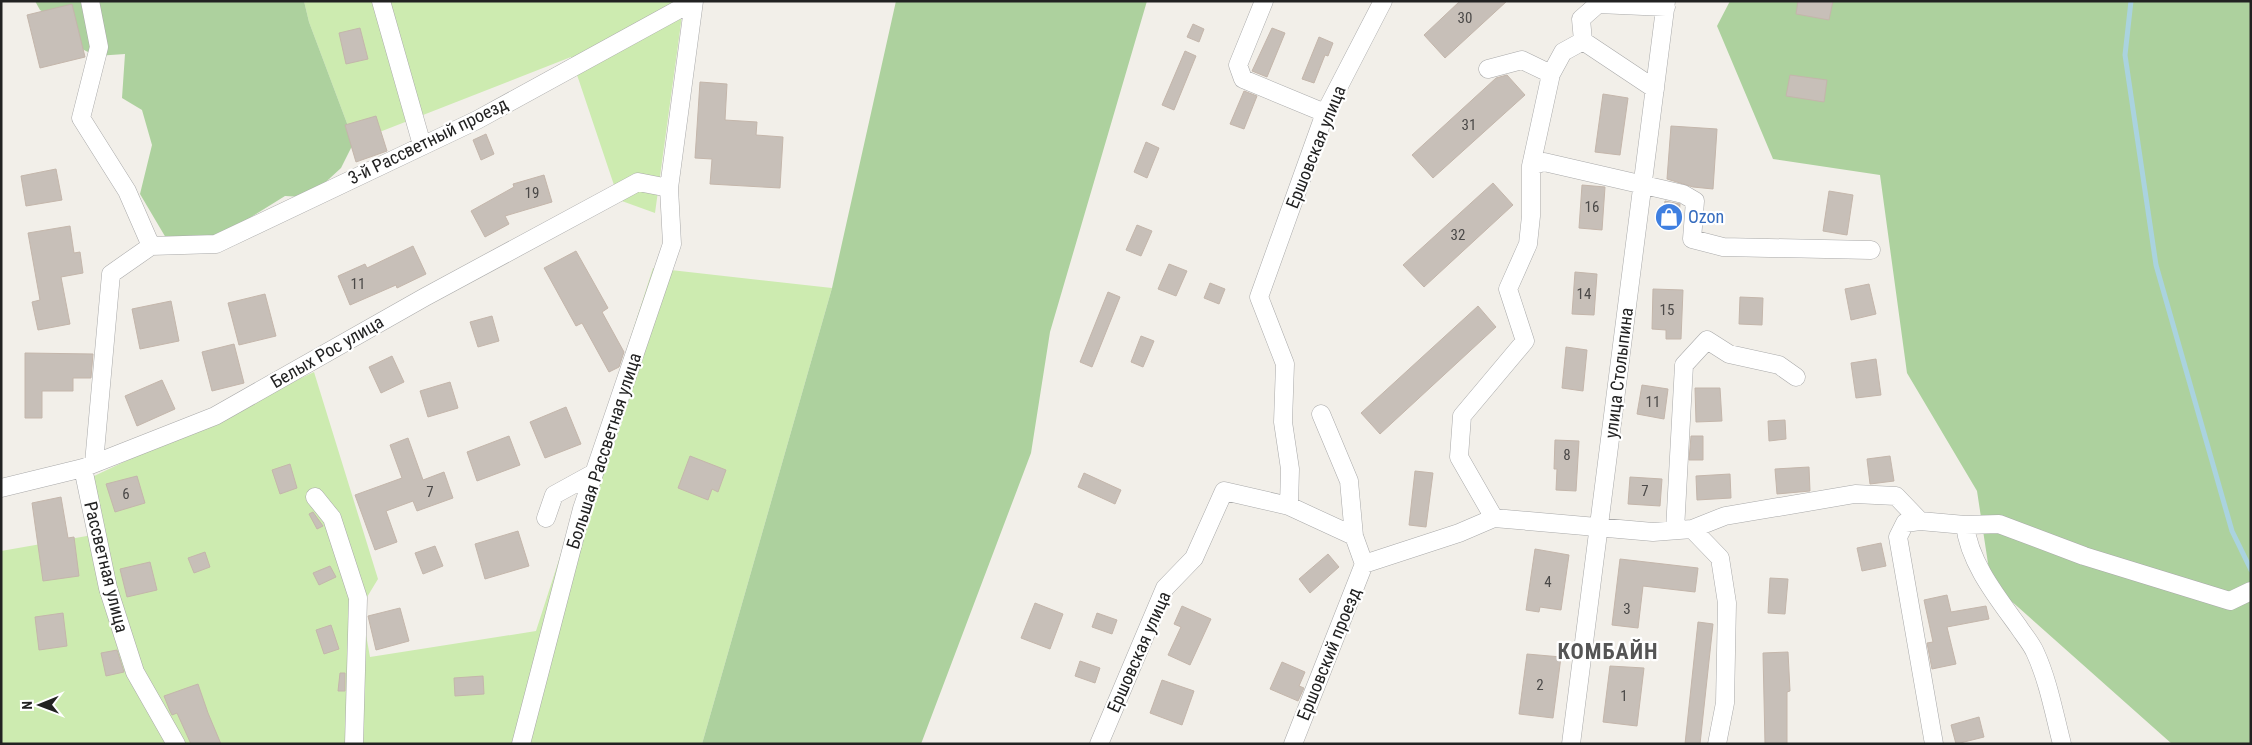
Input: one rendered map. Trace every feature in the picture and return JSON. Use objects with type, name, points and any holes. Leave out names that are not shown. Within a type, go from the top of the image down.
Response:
[{"type":"street","points":[[90,1],[99,47],[81,118],[127,191],[151,246]]},
{"type":"street","points":[[381,1],[422,146]]},
{"type":"street","name":"3-й Рассветный проезд","points":[[151,246],[216,244],[476,120],[694,1]]},
{"type":"street","name":"Большая Рассветная улица","points":[[521,744],[582,509],[672,244],[669,188],[694,1]]},
{"type":"street","points":[[1264,1],[1238,65],[1243,79],[1325,113]]},
{"type":"street","name":"Ершовская улица","points":[[1099,744],[1164,588],[1194,558],[1224,491],[1289,506],[1290,469],[1283,422],[1285,364],[1259,297],[1325,113],[1383,1]]},
{"type":"street","points":[[1583,41],[1582,19],[1598,4],[1666,4]]},
{"type":"street","name":"улица Столыпина","points":[[1572,744],[1666,4]]},
{"type":"street","points":[[1494,518],[1459,457],[1462,416],[1525,341],[1508,289],[1528,244],[1532,216],[1531,166],[1551,74],[1563,52],[1583,41]]},
{"type":"street","points":[[1583,41],[1655,88]]},
{"type":"street","points":[[1488,69],[1522,60],[1551,74]]},
{"type":"street","points":[[1531,166],[1544,162],[1683,194],[1695,201],[1692,239],[1724,248],[1871,250]]},
{"type":"street","name":"Белых Рос улица","points":[[1,488],[89,466],[214,416],[425,297],[638,182],[669,188]]},
{"type":"street","name":"Рассветная улица","points":[[151,246],[111,274],[89,466],[108,588],[135,672],[176,744]]},
{"type":"street","points":[[1684,529],[1684,365],[1707,340],[1729,354],[1780,365],[1796,377]]},
{"type":"street","points":[[1321,414],[1349,481],[1354,536],[1364,564],[1458,533],[1494,518],[1654,532],[1684,529],[1725,516],[1855,494],[1896,496],[1920,522]]},
{"type":"street","points":[[546,518],[554,495],[594,473]]},
{"type":"street","points":[[315,497],[332,518],[358,598],[354,744]]},
{"type":"street","points":[[1289,506],[1354,536]]},
{"type":"street","points":[[1934,744],[1898,538],[1906,523],[1999,524],[2084,556],[2230,601],[2251,591]]},
{"type":"street","points":[[1965,525],[1966,535],[1975,560],[1999,600],[2035,651],[2052,701],[2062,744]]},
{"type":"street","points":[[1684,529],[1720,558],[1727,603],[1725,703],[1717,744]]},
{"type":"street","name":"Ершовский проезд","points":[[1293,744],[1364,564]]},
{"type":"green space","points":[[35,1],[304,1],[309,22],[354,142],[341,168],[316,191],[305,197],[285,196],[219,237],[166,238],[140,194],[152,145],[142,110],[122,98],[125,54],[96,56],[82,49],[66,25],[40,10]]},
{"type":"green space","points":[[304,1],[684,1],[655,213],[619,200],[571,57],[354,142],[309,22]]},
{"type":"green space","points":[[896,1],[1147,1],[1050,332],[1031,453],[921,744],[702,744],[832,288]]},
{"type":"green space","points":[[1730,1],[2251,1],[2251,744],[2172,744],[1991,583],[1977,491],[1907,373],[1880,175],[1773,159],[1717,26]]},
{"type":"green space","points":[[653,268],[832,288],[702,744],[1,744],[1,551],[104,533],[92,477],[314,372],[378,579],[361,607],[370,657],[536,631]]},
{"type":"building","points":[[1460,1],[1507,1],[1445,58],[1424,35]]},
{"type":"building","points":[[1798,1],[1833,1],[1829,20],[1796,14]]},
{"type":"building","points":[[72,4],[85,57],[40,68],[27,15]]},
{"type":"building","points":[[1193,24],[1204,29],[1199,42],[1187,37]]},
{"type":"building","points":[[360,28],[368,59],[346,64],[339,33]]},
{"type":"building","points":[[1272,28],[1285,33],[1267,77],[1252,71]]},
{"type":"building","points":[[1319,37],[1333,43],[1328,56],[1325,55],[1314,83],[1302,79]]},
{"type":"building","points":[[1185,51],[1196,56],[1174,110],[1162,105]]},
{"type":"building","points":[[1507,75],[1525,95],[1433,178],[1412,155],[1496,78]]},
{"type":"building","points":[[1790,75],[1827,80],[1824,102],[1786,96]]},
{"type":"building","points":[[700,82],[727,84],[725,120],[757,122],[756,135],[783,137],[780,188],[710,184],[712,159],[695,158]]},
{"type":"building","points":[[1244,91],[1257,96],[1244,129],[1230,124]]},
{"type":"building","points":[[1603,94],[1628,98],[1620,155],[1595,152]]},
{"type":"building","points":[[376,116],[387,151],[356,162],[345,125]]},
{"type":"building","points":[[1671,126],[1717,129],[1713,189],[1693,187],[1667,179]]},
{"type":"building","points":[[486,134],[494,154],[481,160],[473,140]]},
{"type":"building","points":[[1146,142],[1159,148],[1147,178],[1134,172]]},
{"type":"building","points":[[56,169],[62,200],[26,206],[21,176]]},
{"type":"building","points":[[544,175],[552,202],[505,216],[509,224],[485,237],[471,211],[514,187],[513,184]]},
{"type":"building","points":[[1493,183],[1513,205],[1424,287],[1403,265]]},
{"type":"building","points":[[1582,185],[1605,187],[1602,230],[1579,228]]},
{"type":"building","points":[[1829,191],[1853,195],[1847,235],[1823,231]]},
{"type":"building","points":[[1665,201],[1680,204],[1678,225],[1660,224],[1661,209],[1664,209]]},
{"type":"building","points":[[1137,225],[1152,231],[1141,256],[1126,250]]},
{"type":"building","points":[[70,226],[74,253],[80,252],[83,273],[61,277],[70,324],[38,330],[32,302],[40,300],[28,233]]},
{"type":"building","points":[[413,246],[426,274],[397,288],[396,285],[350,305],[338,276],[365,264],[367,268]]},
{"type":"building","points":[[576,251],[608,308],[602,312],[624,352],[619,367],[609,372],[582,323],[576,326],[544,268]]},
{"type":"building","points":[[1169,264],[1187,271],[1176,296],[1158,289]]},
{"type":"building","points":[[1575,272],[1597,274],[1594,315],[1572,314]]},
{"type":"building","points":[[1210,283],[1225,289],[1219,304],[1204,298]]},
{"type":"building","points":[[1869,284],[1876,314],[1851,320],[1845,289]]},
{"type":"building","points":[[1653,289],[1683,290],[1681,339],[1666,339],[1666,330],[1652,329]]},
{"type":"building","points":[[1108,292],[1120,297],[1092,367],[1080,362]]},
{"type":"building","points":[[265,294],[276,336],[239,345],[228,303]]},
{"type":"building","points":[[1740,297],[1763,298],[1762,325],[1739,324]]},
{"type":"building","points":[[171,301],[179,341],[140,349],[132,309]]},
{"type":"building","points":[[1478,306],[1496,327],[1380,434],[1361,413]]},
{"type":"building","points":[[492,316],[499,341],[478,347],[470,322]]},
{"type":"building","points":[[1141,336],[1154,341],[1143,367],[1131,362]]},
{"type":"building","points":[[234,344],[244,383],[212,391],[202,352]]},
{"type":"building","points":[[1566,347],[1587,350],[1583,391],[1562,388]]},
{"type":"building","points":[[25,353],[93,354],[91,378],[73,378],[73,391],[42,391],[42,418],[25,418]]},
{"type":"building","points":[[392,356],[404,382],[381,393],[369,367]]},
{"type":"building","points":[[1876,359],[1881,395],[1856,398],[1851,363]]},
{"type":"building","points":[[162,380],[175,409],[137,426],[125,396]]},
{"type":"building","points":[[450,382],[458,408],[428,417],[420,391]]},
{"type":"building","points":[[1642,385],[1668,389],[1664,419],[1637,414]]},
{"type":"building","points":[[1695,388],[1720,388],[1722,421],[1696,422]]},
{"type":"building","points":[[566,407],[581,444],[545,458],[530,422]]},
{"type":"building","points":[[1785,420],[1786,439],[1769,441],[1768,421]]},
{"type":"building","points":[[509,436],[520,465],[477,481],[467,452]]},
{"type":"building","points":[[1691,436],[1703,436],[1703,460],[1689,460]]},
{"type":"building","points":[[408,438],[423,480],[444,472],[453,498],[417,511],[413,501],[386,511],[397,542],[375,550],[355,495],[402,478],[390,445]]},
{"type":"building","points":[[1555,440],[1579,441],[1576,491],[1556,490],[1557,469],[1554,469]]},
{"type":"building","points":[[690,456],[726,470],[718,492],[712,489],[708,500],[678,488]]},
{"type":"building","points":[[1890,456],[1894,481],[1870,484],[1867,459]]},
{"type":"building","points":[[290,464],[297,488],[280,494],[272,470]]},
{"type":"building","points":[[1809,467],[1810,491],[1777,494],[1775,469]]},
{"type":"building","points":[[1415,471],[1433,473],[1426,527],[1409,525]]},
{"type":"building","points":[[1084,473],[1121,490],[1115,504],[1078,487]]},
{"type":"building","points":[[1730,474],[1731,498],[1697,500],[1696,476]]},
{"type":"building","points":[[137,476],[145,503],[115,512],[106,484]]},
{"type":"building","points":[[1630,477],[1662,479],[1660,506],[1628,504]]},
{"type":"building","points":[[61,497],[68,538],[74,537],[79,576],[43,581],[32,503]]},
{"type":"building","points":[[313,512],[323,526],[317,529],[309,514]]},
{"type":"building","points":[[518,531],[529,566],[485,579],[475,544]]},
{"type":"building","points":[[1881,543],[1886,566],[1862,571],[1857,548]]},
{"type":"building","points":[[435,546],[443,566],[423,574],[415,553]]},
{"type":"building","points":[[1535,549],[1569,555],[1561,610],[1540,607],[1539,612],[1526,610]]},
{"type":"building","points":[[205,552],[210,567],[194,573],[188,558]]},
{"type":"building","points":[[1328,554],[1339,567],[1310,593],[1299,579]]},
{"type":"building","points":[[1620,559],[1698,568],[1695,592],[1643,586],[1638,628],[1612,625]]},
{"type":"building","points":[[150,562],[157,590],[127,597],[120,569]]},
{"type":"building","points":[[330,566],[336,577],[319,585],[313,573]]},
{"type":"building","points":[[1770,578],[1788,579],[1785,614],[1768,613]]},
{"type":"building","points":[[1947,595],[1951,612],[1986,606],[1989,619],[1947,627],[1956,664],[1932,669],[1927,643],[1933,642],[1924,600]]},
{"type":"building","points":[[1035,603],[1063,614],[1050,649],[1021,638]]},
{"type":"building","points":[[1182,606],[1211,619],[1190,665],[1168,655],[1181,627],[1174,624]]},
{"type":"building","points":[[400,608],[409,641],[376,650],[368,616]]},
{"type":"building","points":[[63,613],[67,646],[39,650],[35,617]]},
{"type":"building","points":[[1097,613],[1117,620],[1112,634],[1092,627]]},
{"type":"building","points":[[1698,622],[1713,624],[1700,744],[1685,744]]},
{"type":"building","points":[[331,625],[339,649],[324,654],[316,630]]},
{"type":"building","points":[[117,650],[124,672],[106,676],[101,653]]},
{"type":"building","points":[[1788,652],[1790,691],[1787,692],[1787,744],[1765,744],[1763,653]]},
{"type":"building","points":[[1527,654],[1561,657],[1553,718],[1519,714]]},
{"type":"building","points":[[1080,661],[1100,668],[1095,683],[1075,676]]},
{"type":"building","points":[[1282,662],[1305,672],[1299,686],[1304,688],[1298,701],[1270,689]]},
{"type":"building","points":[[1610,666],[1644,668],[1637,726],[1603,722]]},
{"type":"building","points":[[340,673],[345,673],[345,691],[338,691]]},
{"type":"building","points":[[483,676],[484,694],[455,696],[454,678]]},
{"type":"building","points":[[1162,680],[1194,691],[1182,725],[1150,713]]},
{"type":"building","points":[[198,684],[221,744],[191,744],[177,713],[172,715],[164,696]]},
{"type":"building","points":[[1979,717],[1984,737],[1956,744],[1951,725]]},
{"type":"waterway","points":[[2131,1],[2125,55],[2156,265],[2232,531],[2251,570]]},
{"type":"place","name":"Ozon","points":[[1669,217]]},
{"type":"district","name":"КОМБАЙН","points":[[1608,651]]}]
